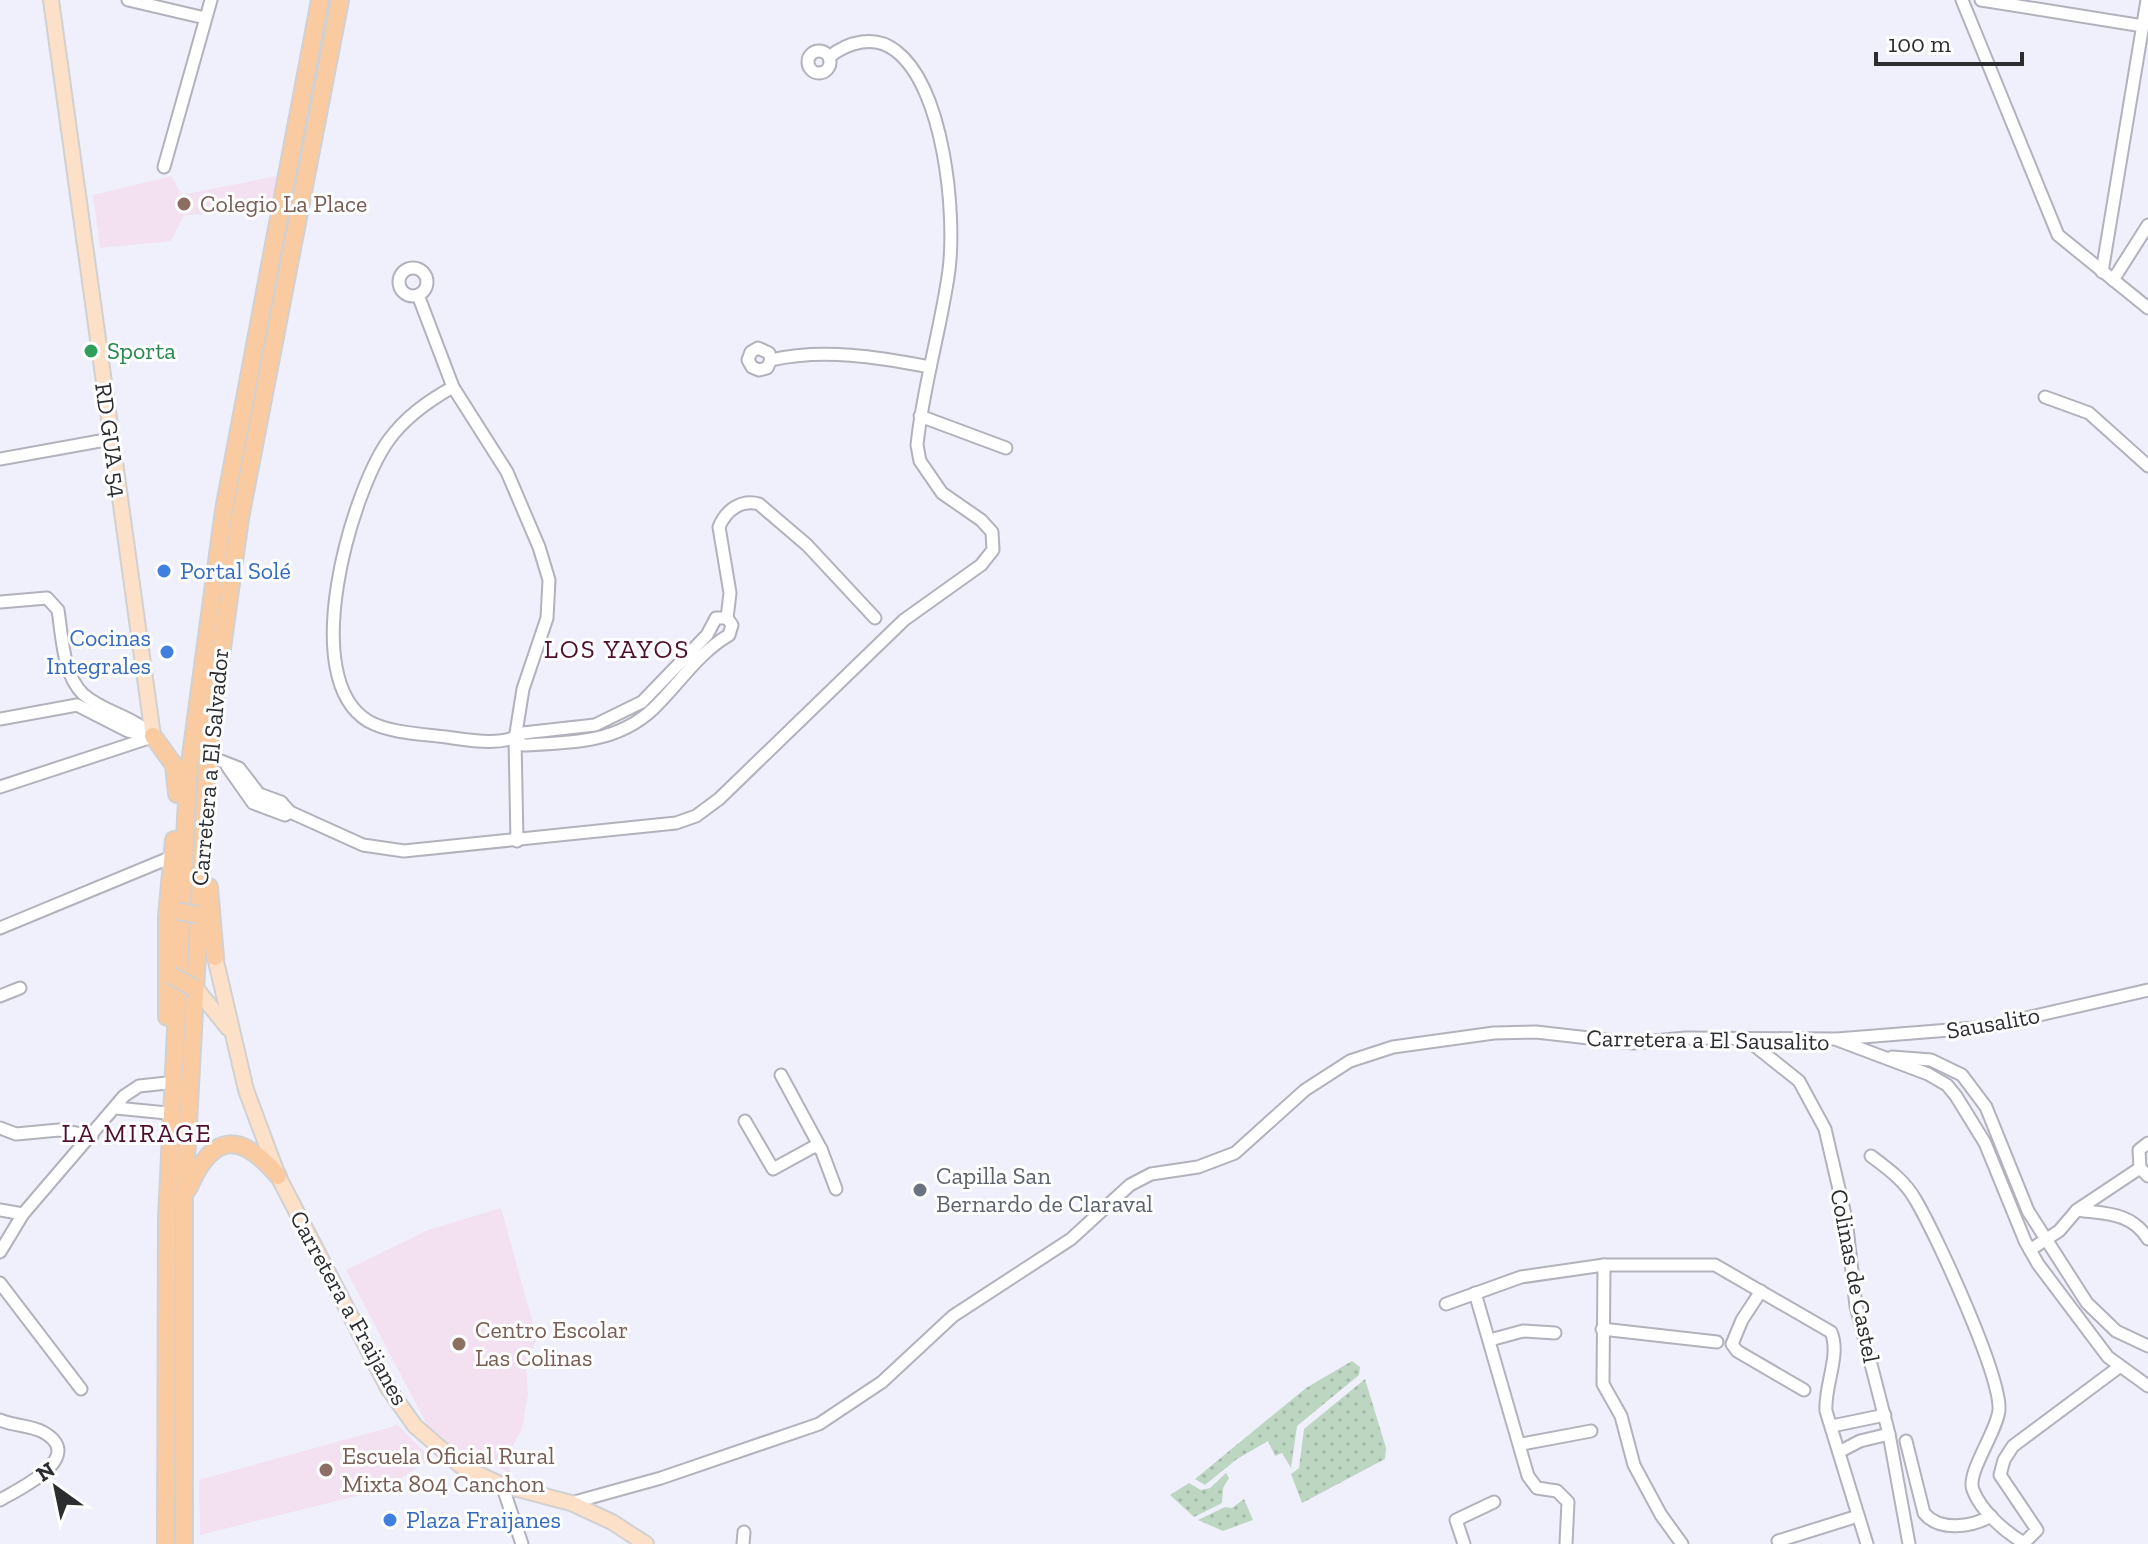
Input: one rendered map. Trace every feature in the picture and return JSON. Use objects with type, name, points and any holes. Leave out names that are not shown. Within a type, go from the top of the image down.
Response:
[{"type":"highway","name":"Carretera a El Salvador","points":[[166,1544],[167,1219],[188,778],[217,558],[320,0]]},
{"type":"highway","name":"Carretera a El Salvador","points":[[184,1544],[184,1198],[205,782],[225,607],[340,0]]},
{"type":"highway","points":[[167,1219],[169,973],[177,794],[208,581],[217,558]]},
{"type":"highway","points":[[184,1198],[201,920],[209,887],[231,643],[225,607]]},
{"type":"highway","points":[[153,736],[174,749],[183,739]]},
{"type":"highway","points":[[153,736],[174,765],[177,794]]},
{"type":"highway","points":[[209,887],[215,957]]},
{"type":"highway","points":[[172,914],[201,920]]},
{"type":"highway","points":[[201,920],[215,957]]},
{"type":"highway","points":[[169,973],[196,990]]},
{"type":"highway","points":[[184,1198],[198,1165],[206,1155],[223,1146],[252,1149],[278,1176]]},
{"type":"main road","name":"RD GUA 54","points":[[51,0],[153,736]]},
{"type":"main road","name":"Carretera a Fraijanes","points":[[215,957],[230,1031],[255,1116],[278,1176],[388,1388],[415,1426],[461,1466],[502,1485],[571,1503],[612,1522],[646,1544]]},
{"type":"main road","name":"Carretera a Fraijanes","points":[[196,990],[230,1031]]},
{"type":"street","points":[[128,0],[205,18]]},
{"type":"street","points":[[164,167],[211,0]]},
{"type":"street","points":[[1962,0],[2058,235],[2148,308]]},
{"type":"street","points":[[1981,0],[2143,26]]},
{"type":"street","points":[[2102,272],[2147,0]]},
{"type":"street","points":[[222,762],[253,803],[285,815],[290,812],[363,845],[390,850],[517,841],[676,823],[696,816],[719,799],[904,620],[981,565],[993,550],[992,532],[981,520],[942,493],[927,473],[917,445],[950,266],[939,127],[917,71],[891,47],[861,40],[841,47],[829,57]]},
{"type":"street","points":[[2113,280],[2148,225]]},
{"type":"street","points":[[418,295],[453,387],[507,472],[539,547],[549,580],[547,618],[523,689],[515,739],[517,841]]},
{"type":"street","points":[[771,360],[794,355],[846,354],[930,367]]},
{"type":"street","points":[[453,387],[426,403],[395,432],[361,495],[337,595],[335,667],[352,704],[368,720],[429,735],[473,741],[515,739],[523,733],[595,725],[642,702],[707,635],[714,620],[727,618]]},
{"type":"street","points":[[2045,397],[2089,413],[2148,466]]},
{"type":"street","points":[[920,416],[1006,448]]},
{"type":"street","points":[[0,459],[111,439]]},
{"type":"street","points":[[515,739],[523,745],[576,743],[604,738],[651,710],[714,643],[729,635],[732,625],[727,618],[730,593],[719,527],[731,509],[752,502],[759,504],[807,545],[875,618]]},
{"type":"street","points":[[0,602],[47,598],[53,603],[58,610],[70,671],[80,700],[128,731],[153,736]]},
{"type":"street","points":[[0,719],[80,700]]},
{"type":"street","points":[[0,787],[153,736]]},
{"type":"street","points":[[0,928],[174,856]]},
{"type":"street","points":[[0,996],[20,988]]},
{"type":"street","name":"Sausalito","points":[[1835,1039],[1921,1035],[1987,1027],[2148,990]]},
{"type":"street","name":"Carretera a El Sausalito","points":[[571,1503],[785,1438],[830,1418],[882,1382],[936,1328],[1071,1239],[1130,1185],[1151,1174],[1198,1167],[1235,1153],[1305,1090],[1350,1061],[1393,1047],[1494,1033],[1536,1032],[1633,1043],[1686,1038],[1835,1039],[1876,1057],[1913,1068],[1947,1085]]},
{"type":"street","points":[[1921,1035],[1918,1044],[1922,1058]]},
{"type":"street","name":"Colinas de Castel","points":[[1745,1038],[1799,1081],[1825,1129],[1846,1219],[1856,1306],[1885,1415],[1909,1544]]},
{"type":"street","points":[[1876,1057],[1922,1058],[1962,1075],[1986,1107],[2028,1211],[2095,1315],[2116,1331],[2148,1346]]},
{"type":"street","points":[[781,1075],[821,1149],[836,1189]]},
{"type":"street","points":[[1962,1075],[1947,1085],[1985,1143],[2038,1264],[2093,1339],[2119,1367],[2148,1386]]},
{"type":"street","points":[[0,1252],[23,1214],[116,1108],[139,1086],[167,1083]]},
{"type":"street","points":[[116,1108],[167,1113]]},
{"type":"street","points":[[745,1121],[773,1169],[815,1146],[821,1149]]},
{"type":"street","points":[[0,1128],[16,1134],[59,1130],[92,1136]]},
{"type":"street","points":[[2030,1250],[2059,1231],[2077,1210],[2144,1172],[2139,1150],[2148,1143]]},
{"type":"street","points":[[1871,1156],[1916,1200],[1988,1359],[1999,1410],[1987,1449],[1972,1478],[1973,1490],[1991,1516],[2024,1543],[2037,1530],[2000,1475],[2004,1460],[2013,1446],[2119,1367]]},
{"type":"street","points":[[0,1210],[23,1214]]},
{"type":"street","points":[[2077,1210],[2127,1217],[2138,1224],[2148,1239]]},
{"type":"street","points":[[2038,1264],[2054,1253],[2059,1231]]},
{"type":"street","points":[[1604,1265],[1603,1384],[1621,1416],[1634,1465],[1661,1515],[1682,1544]]},
{"type":"street","points":[[1446,1304],[1521,1277],[1604,1265],[1715,1265],[1761,1291],[1831,1332],[1834,1350],[1825,1395],[1867,1544]]},
{"type":"street","points":[[0,1283],[81,1389]]},
{"type":"street","points":[[1761,1291],[1742,1320],[1732,1344],[1737,1351],[1804,1390]]},
{"type":"street","points":[[1475,1293],[1532,1483],[1544,1490],[1562,1494],[1568,1502],[1566,1544]]},
{"type":"street","points":[[1602,1329],[1717,1342]]},
{"type":"street","points":[[1490,1340],[1523,1331],[1555,1333]]},
{"type":"street","points":[[1832,1426],[1885,1415]]},
{"type":"street","points":[[0,1420],[47,1434],[56,1444],[57,1453],[49,1472],[0,1500]]},
{"type":"street","points":[[1522,1444],[1591,1431]]},
{"type":"street","points":[[1839,1452],[1860,1441],[1889,1434]]},
{"type":"street","points":[[1906,1441],[1924,1513],[1931,1521],[1939,1525],[1966,1524],[1991,1516]]},
{"type":"street","points":[[1987,1449],[2004,1460]]},
{"type":"street","points":[[502,1485],[522,1544]]},
{"type":"street","points":[[1464,1544],[1456,1520],[1494,1502]]},
{"type":"street","points":[[1778,1541],[1858,1516]]},
{"type":"shaded area","name":"Colegio La Place","points":[[282,175],[273,212],[184,215],[171,241],[100,248],[93,195],[172,176],[181,195]]},
{"type":"shaded area","name":"Centro Escolar Las Colinas","points":[[501,1208],[537,1338],[526,1363],[528,1395],[522,1429],[510,1451],[510,1473],[445,1443],[427,1425],[346,1270],[428,1230]]},
{"type":"shaded area","name":"Escuela Oficial Rural Mixta 804 Canchon","points":[[398,1425],[431,1459],[385,1489],[200,1535],[199,1480]]},
{"type":"green space","points":[[1352,1361],[1360,1367],[1359,1375],[1297,1426],[1291,1468],[1282,1453],[1275,1456],[1268,1441],[1237,1459],[1205,1485],[1195,1479],[1306,1388]]},
{"type":"green space","points":[[1365,1379],[1386,1448],[1385,1459],[1302,1503],[1291,1474],[1299,1468],[1304,1429]]},
{"type":"green space","points":[[1226,1473],[1229,1478],[1223,1488],[1222,1503],[1194,1517],[1170,1495],[1189,1483],[1201,1490],[1210,1488]]},
{"type":"green space","points":[[1244,1499],[1253,1520],[1223,1531],[1198,1520],[1225,1507],[1232,1508]]},
{"type":"place","name":"Colegio La Place","points":[[184,204]]},
{"type":"place","name":"Sporta","points":[[91,351]]},
{"type":"place","name":"Portal Solé","points":[[164,571]]},
{"type":"place","name":"Cocinas Integrales","points":[[167,652]]},
{"type":"place","name":"Capilla San Bernardo de Claraval","points":[[920,1190]]},
{"type":"place","name":"Centro Escolar Las Colinas","points":[[459,1344]]},
{"type":"place","name":"Escuela Oficial Rural Mixta 804 Canchon","points":[[326,1470]]},
{"type":"place","name":"Plaza Fraijanes","points":[[390,1520]]},
{"type":"district","name":"LOS YAYOS","points":[[617,649]]},
{"type":"district","name":"LA MIRAGE","points":[[137,1133]]}]
